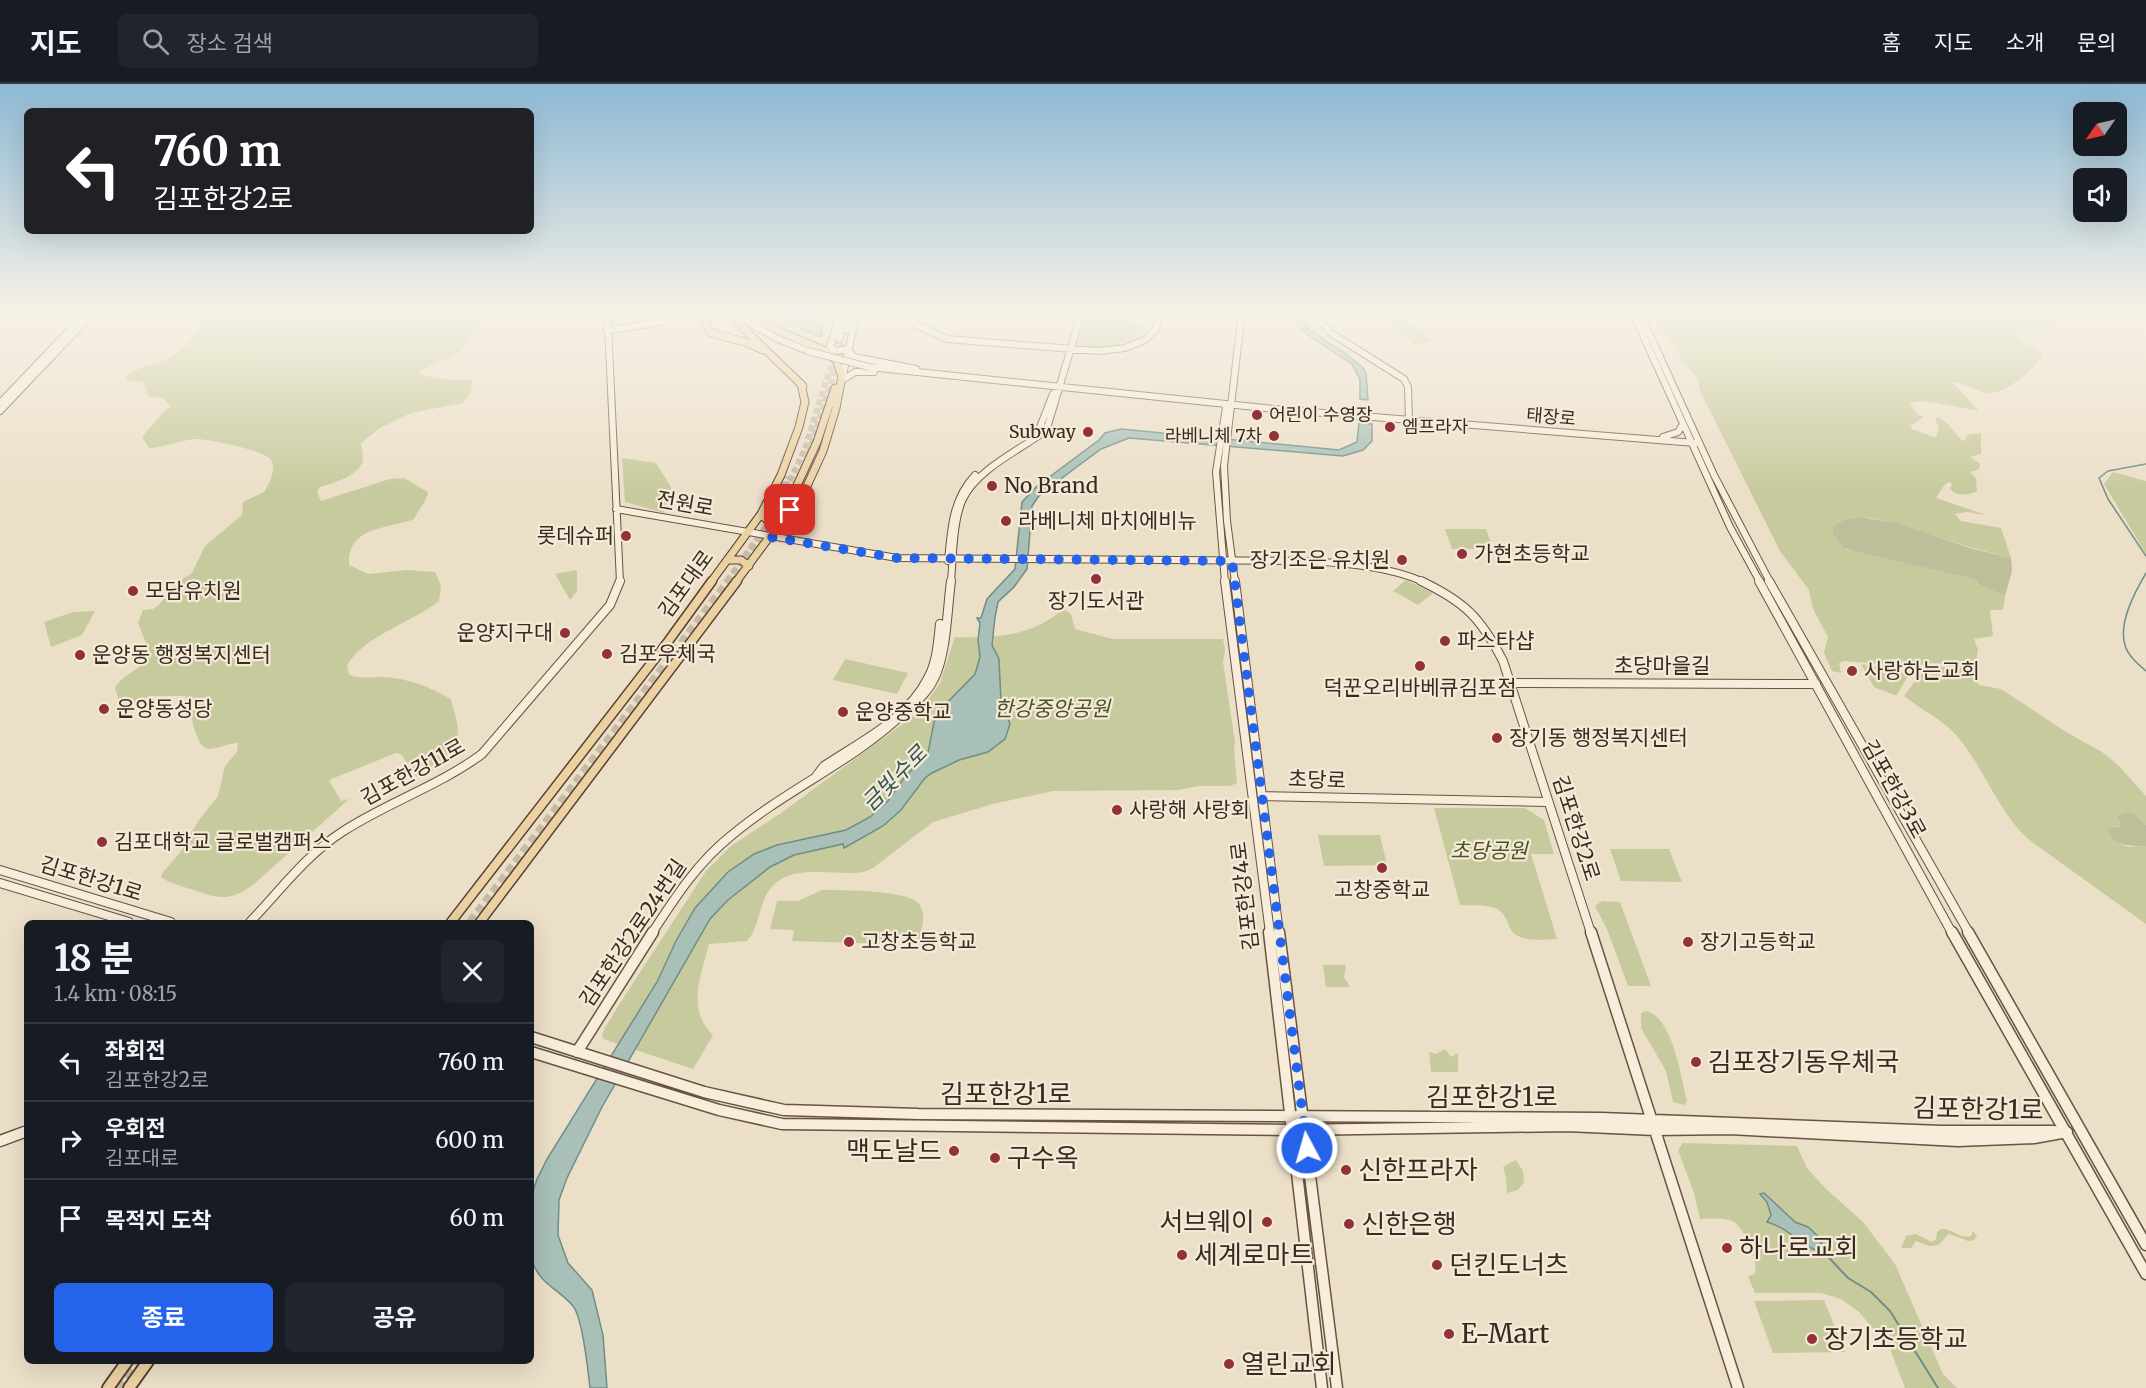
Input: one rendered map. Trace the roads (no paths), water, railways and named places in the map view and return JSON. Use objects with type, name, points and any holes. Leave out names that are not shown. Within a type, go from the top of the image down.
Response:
[{"type":"main road","points":[[785,476],[809,414],[808,392],[790,372]]},
{"type":"main road","points":[[805,480],[819,448],[837,372]]},
{"type":"main road","points":[[840,372],[842,381]]},
{"type":"main road","name":"김포대로","points":[[481,920],[807,486],[823,451],[842,381]]},
{"type":"main road","name":"김포대로","points":[[453,920],[667,643],[761,514],[781,475],[800,427],[805,402],[801,384]]},
{"type":"main road","points":[[761,514],[767,520],[782,519],[817,442],[835,388]]},
{"type":"main road","points":[[728,560],[741,560],[749,566]]},
{"type":"main road","points":[[108,1388],[125,1364]]},
{"type":"main road","points":[[129,1388],[146,1364]]},
{"type":"street","points":[[0,403],[30,372]]},
{"type":"street","points":[[0,411],[37,372]]},
{"type":"street","name":"김포한강11로","points":[[252,920],[322,846],[369,816],[463,768],[482,754],[575,648],[616,595],[620,582],[609,372]]},
{"type":"street","name":"김포대로","points":[[842,381],[843,372]]},
{"type":"street","points":[[842,381],[851,373],[860,372]]},
{"type":"street","points":[[872,372],[914,378],[1001,381]]},
{"type":"street","name":"태장로","points":[[926,372],[1229,403],[1694,441]]},
{"type":"street","points":[[940,372],[1001,381]]},
{"type":"street","name":"김포한강2로24번길","points":[[577,1052],[677,894],[696,869],[724,841],[902,717],[925,693],[934,680],[943,646],[950,559],[959,512],[970,488],[982,475],[1046,428],[1064,372]]},
{"type":"street","name":"김포한강4로","points":[[1233,372],[1221,454],[1228,561],[1322,1388]]},
{"type":"street","points":[[1393,372],[1404,379],[1408,387],[1409,418]]},
{"type":"street","name":"김포한강3로","points":[[1659,372],[1683,424],[1826,684],[1883,779],[1929,865],[2146,1245]]},
{"type":"street","name":"김포한강3로","points":[[1669,372],[1679,393],[1697,457],[1731,527],[1925,885],[2146,1274]]},
{"type":"street","points":[[1665,439],[1678,432],[1683,424]]},
{"type":"street","points":[[1665,439],[1687,449],[1697,457]]},
{"type":"street","name":"전원로","points":[[616,509],[747,533]]},
{"type":"street","name":"김포한강2로","points":[[747,533],[885,557],[1058,561],[1305,561],[1368,565],[1423,581],[1461,604],[1481,622],[1497,645],[1738,1388]]},
{"type":"street","name":"김포한강4로","points":[[1228,561],[1262,796],[1337,1388]]},
{"type":"street","name":"초당마을길","points":[[1509,683],[1816,684]]},
{"type":"street","name":"초당로","points":[[1262,796],[1547,801]]},
{"type":"street","name":"김포한강1로","points":[[0,870],[164,920]]},
{"type":"street","name":"김포한강1로","points":[[0,883],[122,920]]},
{"type":"street","name":"김포한강1로","points":[[534,1038],[640,1073],[750,1104],[792,1110],[918,1114],[1567,1118],[1654,1126]]},
{"type":"street","name":"김포한강1로","points":[[534,1053],[634,1086],[747,1118],[782,1124],[1292,1130],[1525,1125],[1654,1126],[1758,1122],[1941,1131],[2067,1132]]},
{"type":"street","points":[[0,1139],[24,1130]]},
{"type":"water","points":[[1356,372],[1365,372],[1368,400],[1360,399],[1360,380]]},
{"type":"water","points":[[1359,423],[1372,424],[1372,441],[1363,450],[1343,456],[1129,438],[1101,449],[1038,497],[1032,506],[1027,569],[1014,587],[998,602],[995,617],[992,645],[999,659],[1001,701],[1010,724],[1005,739],[988,752],[959,760],[932,773],[925,778],[901,810],[883,826],[844,848],[843,844],[794,855],[770,867],[728,900],[710,919],[602,1107],[567,1178],[559,1200],[558,1235],[568,1263],[592,1290],[603,1335],[607,1388],[590,1388],[577,1312],[534,1267],[534,1188],[537,1179],[547,1159],[657,982],[676,941],[695,908],[728,872],[754,854],[777,845],[846,830],[870,817],[888,801],[904,778],[928,753],[934,722],[940,710],[975,674],[980,657],[978,640],[980,623],[977,618],[981,618],[987,599],[1015,569],[1022,502],[1036,487],[1099,440],[1105,433],[1121,429],[1339,450],[1357,442]]},
{"type":"water","points":[[1764,1193],[1795,1222],[1808,1227],[1823,1241],[1815,1250],[1781,1228],[1767,1222],[1771,1215],[1767,1202],[1760,1194]]},
{"type":"waterway","points":[[2146,464],[2108,471],[2099,478],[2108,499],[2146,556]]},
{"type":"waterway","points":[[2146,573],[2129,608],[2123,636],[2128,653],[2146,671]]},
{"type":"waterway","points":[[1818,1246],[1848,1278],[1871,1292],[1890,1311],[1938,1388]]},
{"type":"tunnel","points":[[786,489],[805,449],[829,372]]},
{"type":"tunnel","points":[[809,453],[834,372]]},
{"type":"tunnel","points":[[781,497],[786,489],[785,476]]},
{"type":"tunnel","points":[[727,582],[791,492],[805,480]]},
{"type":"tunnel","points":[[472,920],[728,581]]},
{"type":"tunnel","points":[[115,1388],[132,1364]]},
{"type":"place","name":"어린이 수영장","points":[[1257,415]]},
{"type":"place","name":"엠프라자","points":[[1390,427]]},
{"type":"place","name":"Subway","points":[[1088,432]]},
{"type":"place","name":"라베니체 7차","points":[[1274,436]]},
{"type":"place","name":"No Brand","points":[[992,486]]},
{"type":"place","name":"라베니체 마치에비뉴","points":[[1006,521]]},
{"type":"place","name":"롯데슈퍼","points":[[626,536]]},
{"type":"place","name":"가현초등학교","points":[[1462,554]]},
{"type":"place","name":"장기조은 유치원","points":[[1402,560]]},
{"type":"place","name":"장기도서관","points":[[1096,579]]},
{"type":"place","name":"모담유치원","points":[[133,591]]},
{"type":"place","name":"운양지구대","points":[[565,633]]},
{"type":"place","name":"파스타샵","points":[[1445,641]]},
{"type":"place","name":"김포우체국","points":[[607,654]]},
{"type":"place","name":"운양동 행정복지센터","points":[[80,655]]},
{"type":"place","name":"덕꾼오리바베큐김포점","points":[[1420,666]]},
{"type":"place","name":"사랑하는교회","points":[[1852,671]]},
{"type":"place","name":"운양동성당","points":[[104,709]]},
{"type":"place","name":"운양중학교","points":[[843,712]]},
{"type":"place","name":"장기동 행정복지센터","points":[[1497,738]]},
{"type":"place","name":"사랑해 사랑회","points":[[1117,810]]},
{"type":"place","name":"김포대학교 글로벌캠퍼스","points":[[102,842]]},
{"type":"place","name":"고창중학교","points":[[1382,868]]},
{"type":"place","name":"고창초등학교","points":[[849,942]]},
{"type":"place","name":"장기고등학교","points":[[1688,942]]},
{"type":"place","name":"김포장기동우체국","points":[[1696,1062]]},
{"type":"place","name":"맥도날드","points":[[954,1151]]},
{"type":"place","name":"구수옥","points":[[995,1158]]},
{"type":"place","name":"신한프라자","points":[[1346,1170]]},
{"type":"place","name":"서브웨이","points":[[1267,1222]]},
{"type":"place","name":"신한은행","points":[[1349,1224]]},
{"type":"place","name":"하나로교회","points":[[1727,1248]]},
{"type":"place","name":"세계로마트","points":[[1182,1255]]},
{"type":"place","name":"던킨도너츠","points":[[1437,1265]]},
{"type":"place","name":"E-Mart","points":[[1449,1334]]},
{"type":"place","name":"장기초등학교","points":[[1812,1339]]},
{"type":"place","name":"열린교회","points":[[1229,1364]]},
{"type":"park label","name":"한강중앙공원","points":[[1052,709]]},
{"type":"park label","name":"초당공원","points":[[1489,851]]},
{"type":"water label","name":"금빛수로","points":[[894,778]]}]
